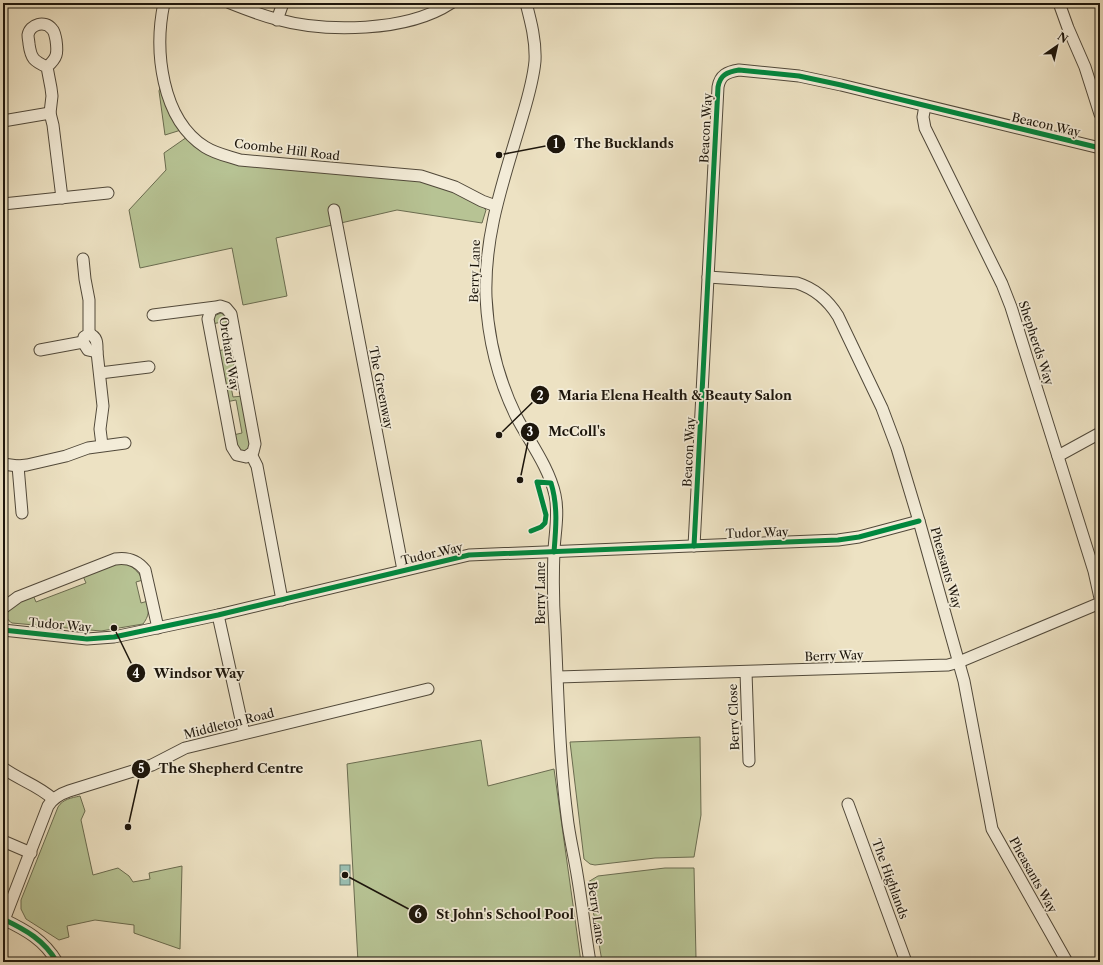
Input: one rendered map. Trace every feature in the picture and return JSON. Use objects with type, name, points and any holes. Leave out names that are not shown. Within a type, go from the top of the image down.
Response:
[{"type":"street","name":"Coombe Hill Road","points":[[164,3],[161,20],[160,44],[167,95],[185,130],[205,147],[216,153],[240,160],[421,176],[455,187],[482,201],[496,206]]},
{"type":"street","points":[[230,3],[277,20],[327,27],[388,25],[422,18],[451,3]]},
{"type":"street","points":[[277,20],[283,3]]},
{"type":"street","name":"Berry Lane","points":[[526,3],[532,25],[535,61],[529,94],[496,206],[487,252],[487,312],[490,336],[496,363],[508,397],[516,416],[546,471],[555,496],[554,610],[563,785],[590,962]]},
{"type":"street","points":[[1059,3],[1085,67],[1100,114]]},
{"type":"street","points":[[47,67],[51,92],[50,112],[62,198]]},
{"type":"street","name":"Beacon Way","points":[[694,546],[718,87],[719,81],[724,74],[730,71],[739,70],[798,76],[841,84],[925,106],[1100,148]]},
{"type":"street","name":"Shepherds Way","points":[[925,106],[923,117],[925,128],[1002,284],[1011,306],[1094,571],[1100,598]]},
{"type":"street","points":[[3,121],[50,112]]},
{"type":"street","points":[[3,204],[108,192]]},
{"type":"street","name":"The Greenway","points":[[334,210],[403,570]]},
{"type":"street","points":[[83,259],[89,300],[86,338],[88,350],[97,352],[100,373],[103,406],[100,429],[102,445]]},
{"type":"street","name":"Pheasants Way","points":[[708,277],[797,283],[820,294],[833,307],[882,408],[897,448],[959,662],[992,829],[1067,962]]},
{"type":"street","points":[[153,315],[216,307]]},
{"type":"street","name":"Orchard Way","points":[[216,307],[226,308],[230,314],[255,444],[251,454],[246,457],[239,457],[234,453],[232,447],[208,319],[209,312],[216,307]]},
{"type":"street","points":[[40,350],[86,338]]},
{"type":"street","points":[[100,373],[149,367]]},
{"type":"street","points":[[1058,456],[1100,433]]},
{"type":"street","points":[[3,464],[18,466],[47,462],[88,448],[125,443]]},
{"type":"street","name":"Orchard Way","points":[[251,454],[257,466],[282,600]]},
{"type":"street","points":[[18,466],[22,513]]},
{"type":"street","name":"Tudor Way","points":[[3,630],[93,639],[114,637],[218,615],[469,555],[838,540],[859,537],[919,521]]},
{"type":"street","points":[[3,608],[18,597],[115,559],[126,558],[136,561],[145,570],[158,628]]},
{"type":"street","name":"Berry Way","points":[[558,677],[928,666],[959,662],[1100,603]]},
{"type":"street","points":[[218,615],[244,733]]},
{"type":"street","name":"Berry Close","points":[[746,672],[749,761]]},
{"type":"street","name":"Middleton Road","points":[[53,799],[69,790],[152,765],[185,748],[428,689]]},
{"type":"street","points":[[3,768],[19,778],[39,787],[53,799],[48,806],[4,920],[29,933],[42,942],[57,962]]},
{"type":"street","name":"The Highlands","points":[[848,804],[906,962]]},
{"type":"street","points":[[3,842],[31,853]]},
{"type":"green space","points":[[162,87],[181,130],[165,135],[159,91]]},
{"type":"green space","points":[[187,137],[204,151],[408,177],[448,188],[482,206],[486,210],[482,223],[397,210],[276,238],[287,296],[243,305],[232,248],[140,268],[129,210],[166,170],[164,153]]},
{"type":"green space","points":[[221,313],[226,316],[238,369],[228,371],[233,397],[243,396],[252,443],[250,451],[240,453],[233,435],[242,433],[236,400],[226,402],[217,351],[227,349],[222,322],[212,324],[214,316]]},
{"type":"green space","points":[[121,562],[134,569],[143,580],[136,582],[141,603],[148,601],[148,613],[143,624],[101,631],[12,623],[7,618],[7,611],[26,598],[33,595],[36,602],[86,583],[83,576]]},
{"type":"green space","points":[[700,737],[701,815],[694,857],[655,858],[595,865],[590,864],[584,859],[570,742]]},
{"type":"green space","points":[[481,740],[488,786],[554,769],[581,962],[358,962],[347,764]]},
{"type":"green space","points":[[80,796],[85,811],[81,820],[93,875],[118,868],[129,876],[133,882],[150,879],[149,873],[182,866],[180,949],[134,933],[134,925],[95,920],[67,926],[69,937],[59,940],[26,919],[21,909],[21,900],[58,807],[70,798]]},
{"type":"green space","points":[[665,868],[694,868],[696,958],[602,961],[588,882],[598,876]]},
{"type":"water","points":[[340,865],[350,865],[350,885],[340,885]]},
{"type":"cycle path","points":[[694,546],[718,87],[722,77],[728,73],[739,70],[799,76],[1100,148]]},
{"type":"cycle path","points":[[531,531],[541,527],[545,523],[546,515],[537,482],[551,483],[556,509],[554,552]]},
{"type":"cycle path","points":[[3,630],[87,639],[114,637],[218,615],[469,555],[838,540],[859,537],[919,521]]},
{"type":"cycle path","points":[[3,919],[34,936],[52,954],[57,962]]},
{"type":"place","name":"The Bucklands","points":[[499,155]]},
{"type":"place","name":"Maria Elena Health & Beauty Salon","points":[[499,435]]},
{"type":"place","name":"McColl's","points":[[520,480]]},
{"type":"place","name":"Windsor Way","points":[[114,628]]},
{"type":"place","name":"The Shepherd Centre","points":[[128,827]]},
{"type":"place","name":"St John's School Pool","points":[[345,875]]}]
